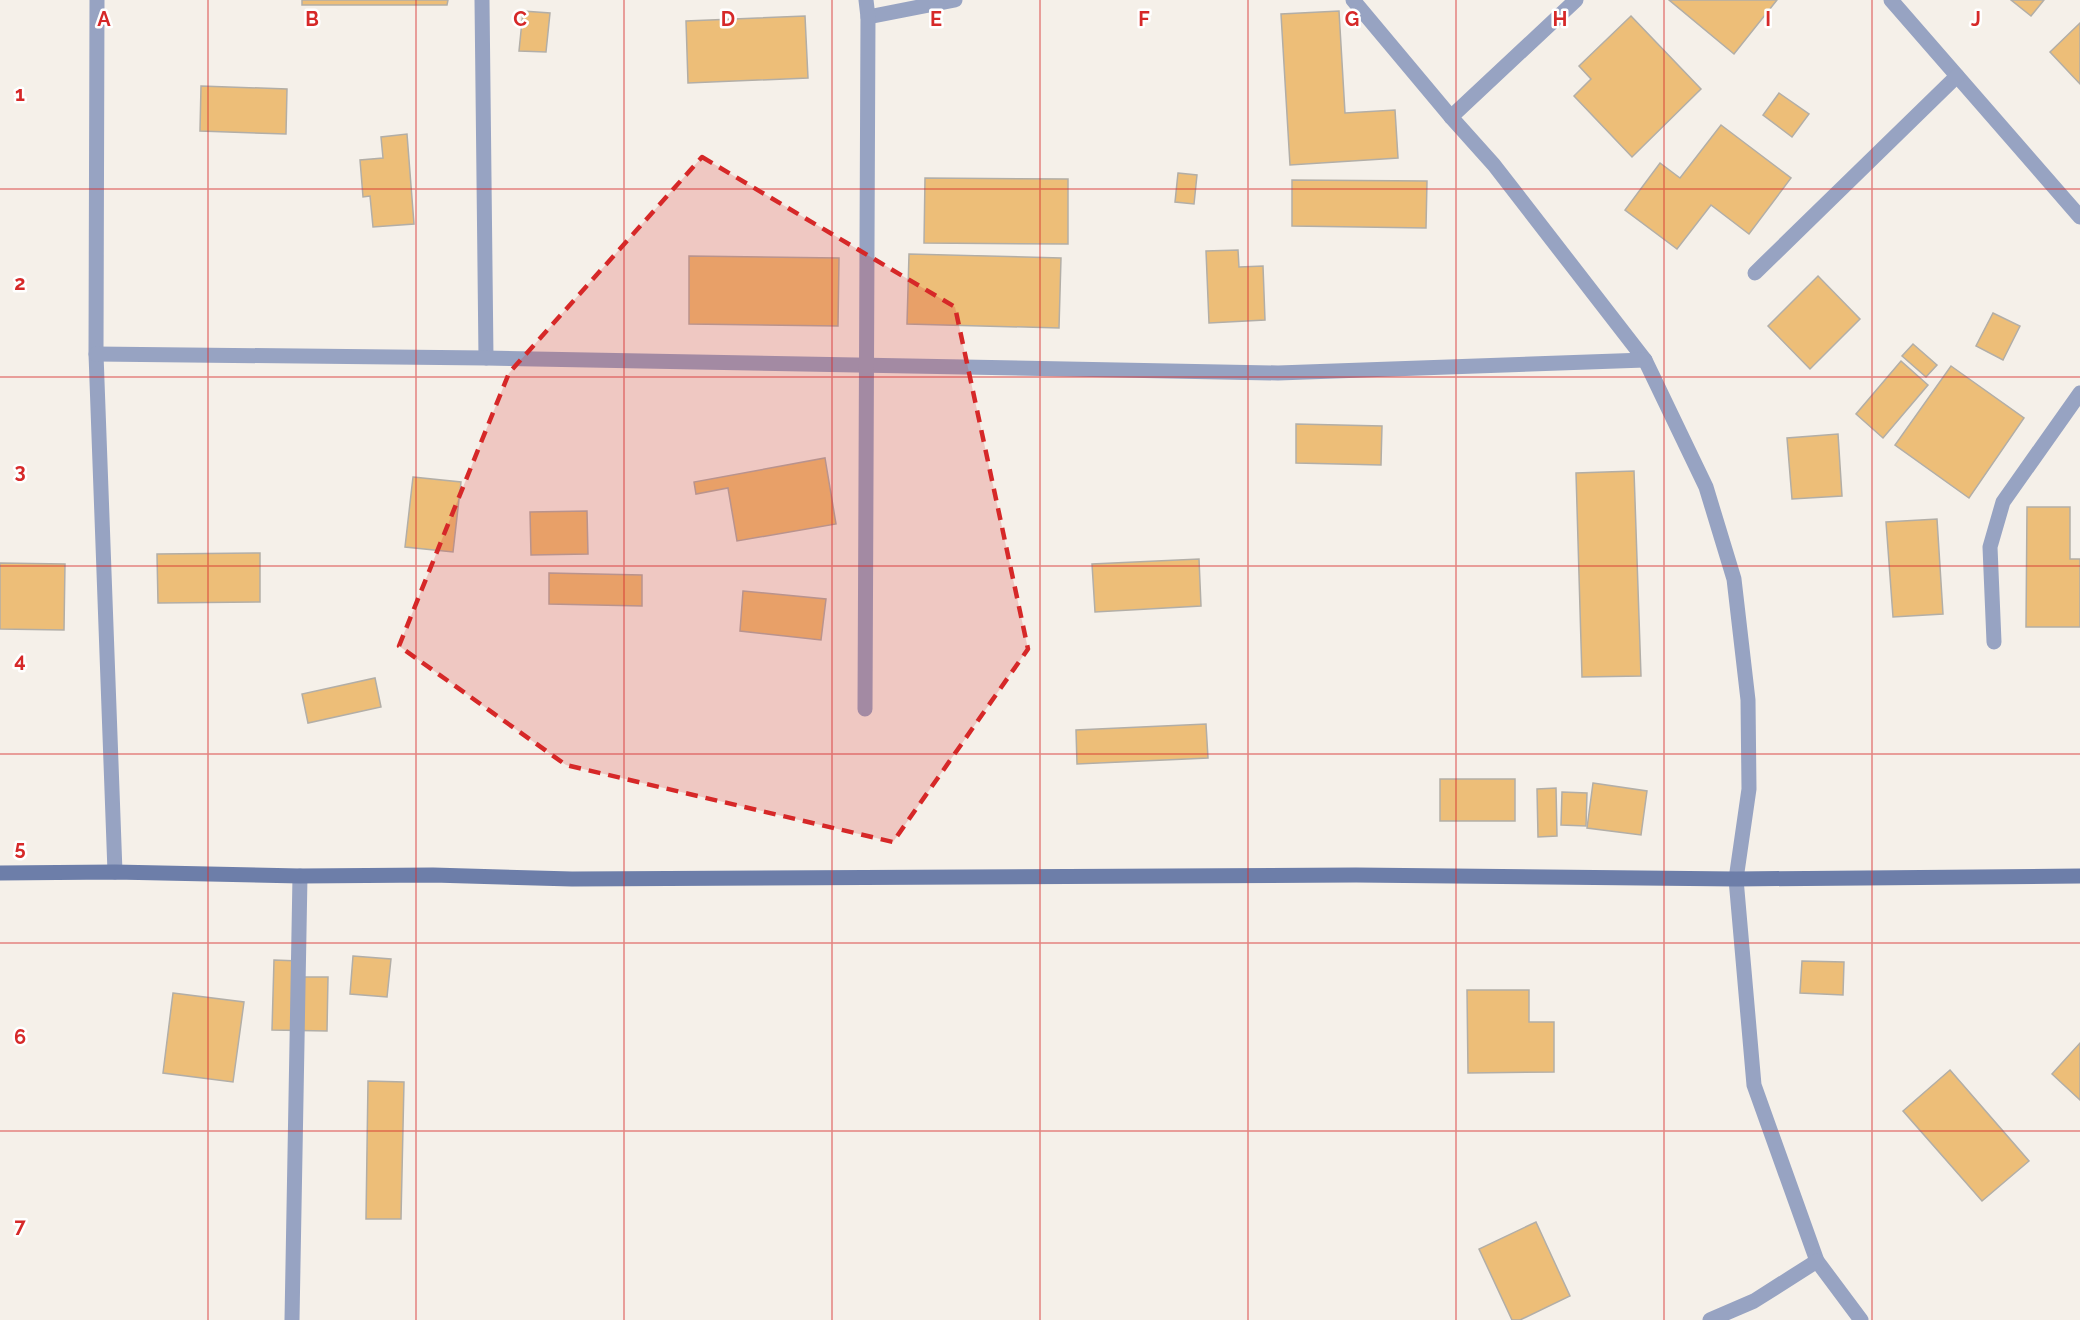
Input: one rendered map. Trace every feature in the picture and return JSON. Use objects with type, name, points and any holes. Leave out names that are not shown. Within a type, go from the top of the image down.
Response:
[{"type":"street","points":[[98,0],[96,354],[116,872]]},
{"type":"street","points":[[482,0],[486,358]]},
{"type":"street","points":[[865,709],[868,16],[866,0]]},
{"type":"street","points":[[868,16],[955,0]]},
{"type":"street","points":[[1353,0],[1494,165],[1645,360],[1706,487],[1734,579],[1748,700],[1749,789],[1736,879],[1754,1085],[1817,1261],[1861,1320]]},
{"type":"street","points":[[1451,117],[1576,0]]},
{"type":"street","points":[[1891,0],[2080,217]]},
{"type":"street","points":[[1755,273],[1957,76]]},
{"type":"street","points":[[96,354],[486,358],[1278,373],[1645,360]]},
{"type":"street","points":[[1994,642],[1990,547],[1996,520],[2003,502],[2080,393]]},
{"type":"street","points":[[0,873],[433,875],[572,879],[1333,876],[1736,879],[2080,876]]},
{"type":"street","points":[[292,1320],[300,876]]},
{"type":"street","points":[[1710,1320],[1754,1301],[1817,1261]]},
{"type":"highlighted area","points":[[702,157],[955,307],[1028,649],[893,842],[566,765],[399,646],[509,373]]},
{"type":"building","points":[[302,0],[448,0],[447,5],[302,5]]},
{"type":"building","points":[[1669,0],[1777,0],[1734,54]]},
{"type":"building","points":[[2011,0],[2044,0],[2031,16]]},
{"type":"building","points":[[523,11],[550,13],[546,52],[519,51]]},
{"type":"building","points":[[1339,11],[1345,113],[1395,110],[1398,158],[1290,165],[1281,14]]},
{"type":"building","points":[[805,16],[808,78],[688,83],[686,21]]},
{"type":"building","points":[[1631,16],[1701,89],[1632,157],[1574,96],[1591,79],[1579,66]]},
{"type":"building","points":[[2080,23],[2080,84],[2050,52]]},
{"type":"building","points":[[201,86],[287,89],[286,134],[200,131]]},
{"type":"building","points":[[1779,93],[1809,114],[1792,137],[1763,115]]},
{"type":"building","points":[[1721,125],[1791,178],[1749,234],[1711,205],[1677,249],[1625,210],[1660,163],[1680,178]]},
{"type":"building","points":[[407,134],[414,224],[373,227],[370,196],[363,197],[360,160],[383,158],[381,137]]},
{"type":"building","points":[[1178,173],[1197,175],[1194,204],[1175,202]]},
{"type":"building","points":[[925,178],[1068,179],[1068,244],[924,243]]},
{"type":"building","points":[[1292,180],[1427,181],[1426,228],[1292,226]]},
{"type":"building","points":[[1238,250],[1239,267],[1263,266],[1265,320],[1209,323],[1206,251]]},
{"type":"building","points":[[909,254],[1061,258],[1059,328],[907,324]]},
{"type":"building","points":[[689,256],[839,258],[838,326],[689,324]]},
{"type":"building","points":[[1818,276],[1860,319],[1810,369],[1768,326]]},
{"type":"building","points":[[1993,313],[2020,326],[2003,360],[1976,346]]},
{"type":"building","points":[[1913,344],[1937,365],[1926,377],[1902,356]]},
{"type":"building","points":[[1901,361],[1928,385],[1883,438],[1856,414]]},
{"type":"building","points":[[1951,366],[2024,418],[1969,498],[1895,445]]},
{"type":"building","points":[[1296,424],[1382,426],[1381,465],[1296,463]]},
{"type":"building","points":[[1838,434],[1842,496],[1792,499],[1787,438]]},
{"type":"building","points":[[825,458],[836,524],[737,541],[728,488],[696,494],[694,482]]},
{"type":"building","points":[[1634,471],[1641,676],[1582,677],[1576,473]]},
{"type":"building","points":[[413,477],[461,482],[453,552],[405,547]]},
{"type":"building","points":[[2027,507],[2070,507],[2070,559],[2080,559],[2080,627],[2026,627]]},
{"type":"building","points":[[587,511],[588,554],[531,555],[530,512]]},
{"type":"building","points":[[1937,519],[1943,614],[1893,617],[1886,522]]},
{"type":"building","points":[[260,553],[260,602],[158,603],[157,554]]},
{"type":"building","points":[[1199,559],[1201,606],[1095,612],[1092,564]]},
{"type":"building","points":[[0,563],[65,564],[64,630],[0,629]]},
{"type":"building","points":[[549,573],[642,575],[642,606],[549,604]]},
{"type":"building","points":[[743,591],[826,599],[821,640],[740,631]]},
{"type":"building","points":[[375,678],[381,707],[308,723],[302,694]]},
{"type":"building","points":[[1206,724],[1208,758],[1077,764],[1076,730]]},
{"type":"building","points":[[1440,779],[1515,779],[1515,821],[1440,821]]},
{"type":"building","points":[[1593,783],[1647,791],[1641,835],[1587,828]]},
{"type":"building","points":[[1556,788],[1557,836],[1538,837],[1537,789]]},
{"type":"building","points":[[1562,792],[1587,793],[1586,826],[1561,825]]},
{"type":"building","points":[[353,956],[391,959],[387,997],[350,994]]},
{"type":"building","points":[[274,960],[299,961],[299,977],[328,977],[327,1031],[272,1030]]},
{"type":"building","points":[[1802,961],[1844,962],[1843,995],[1800,993]]},
{"type":"building","points":[[1467,990],[1529,990],[1529,1022],[1554,1022],[1554,1072],[1468,1073]]},
{"type":"building","points":[[173,993],[244,1002],[233,1082],[163,1073]]},
{"type":"building","points":[[2080,1043],[2080,1100],[2052,1074]]},
{"type":"building","points":[[1950,1070],[2029,1161],[1982,1201],[1903,1111]]},
{"type":"building","points":[[368,1081],[404,1082],[401,1219],[366,1219]]},
{"type":"building","points":[[1536,1222],[1570,1296],[1520,1320],[1512,1320],[1479,1249]]}]
